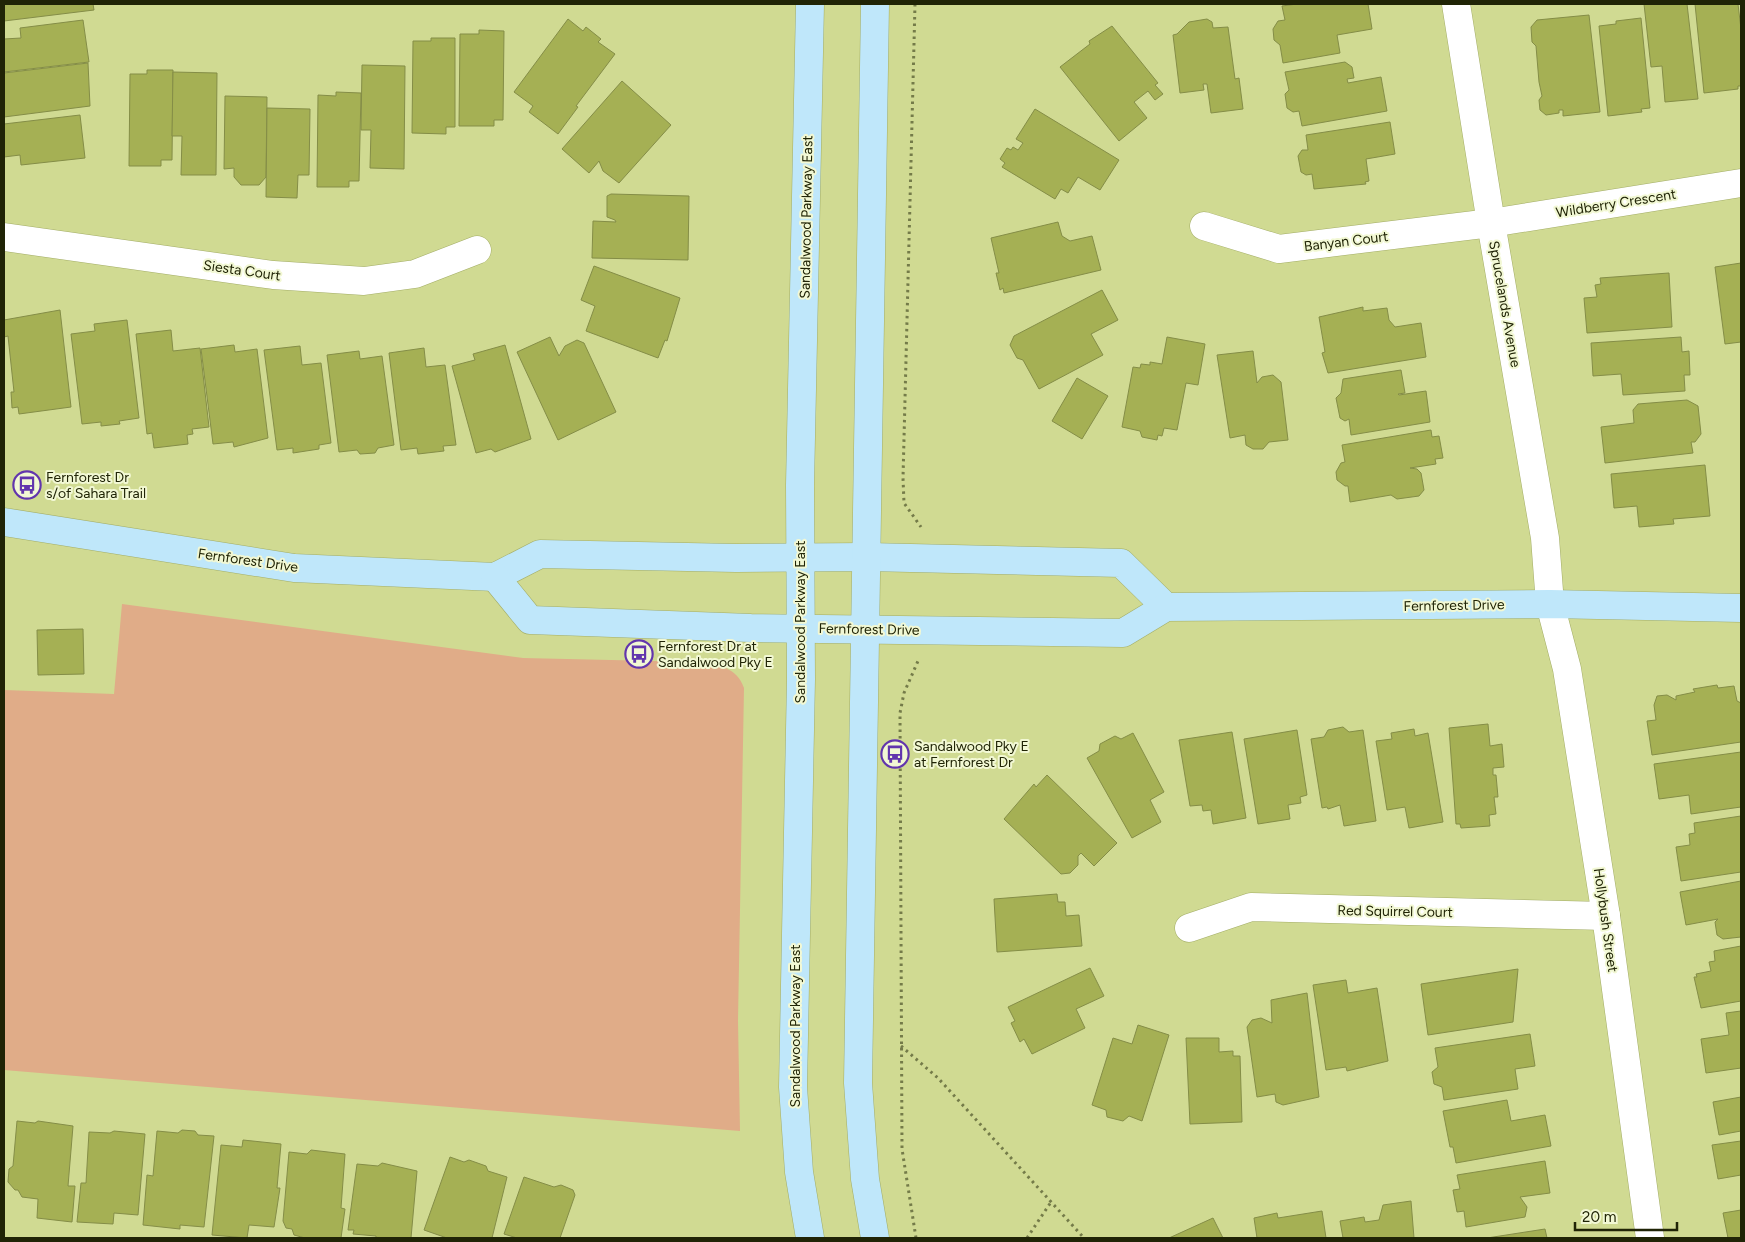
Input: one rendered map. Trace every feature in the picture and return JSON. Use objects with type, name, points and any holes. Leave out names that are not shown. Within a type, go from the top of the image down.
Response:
[{"type":"street","name":"Sandalwood Parkway East","points":[[810,4],[799,558],[800,628],[793,1087],[799,1172],[810,1238]]},
{"type":"street","points":[[875,4],[868,557],[858,1083],[865,1179],[875,1238]]},
{"type":"street","name":"Sprucelands Avenue","points":[[1456,4],[1545,538],[1550,604]]},
{"type":"street","name":"Wildberry Crescent","points":[[1491,223],[1741,183]]},
{"type":"street","name":"Banyan Court","points":[[1204,226],[1279,249],[1491,223]]},
{"type":"street","name":"Siesta Court","points":[[4,237],[273,275],[364,281],[415,274],[477,250]]},
{"type":"street","name":"Fernforest Drive","points":[[4,522],[294,568],[495,577],[540,554],[799,558],[868,557],[921,560],[1121,563],[1166,607]]},
{"type":"street","name":"Fernforest Drive","points":[[495,577],[530,620],[800,628],[1123,633],[1166,607],[1550,604],[1741,608]]},
{"type":"street","name":"Hollybush Street","points":[[1550,604],[1567,669],[1606,916],[1650,1238]]},
{"type":"street","name":"Red Squirrel Court","points":[[1189,928],[1251,907],[1606,916]]},
{"type":"path","points":[[915,4],[903,478],[904,503],[921,525],[921,560]]},
{"type":"path","points":[[916,1238],[902,1150],[900,713],[904,693],[918,666],[919,630]]},
{"type":"path","points":[[901,1046],[938,1078],[1084,1238]]},
{"type":"path","points":[[1027,1238],[1051,1202]]},
{"type":"shaded area","points":[[122,604],[523,658],[699,662],[720,666],[732,671],[741,681],[744,688],[738,1021],[740,1131],[4,1070],[4,690],[114,694]]},
{"type":"building","points":[[4,4],[93,4],[94,10],[4,21]]},
{"type":"building","points":[[1297,4],[1368,4],[1372,29],[1337,35],[1340,53],[1283,63],[1280,45],[1274,40],[1273,29],[1278,21],[1285,20],[1282,6]]},
{"type":"building","points":[[1644,4],[1687,4],[1698,99],[1665,102],[1662,66],[1651,67]]},
{"type":"building","points":[[1695,4],[1738,4],[1741,29],[1741,86],[1738,86],[1738,89],[1704,93]]},
{"type":"building","points":[[1589,15],[1600,112],[1563,116],[1563,110],[1559,110],[1559,113],[1546,115],[1540,110],[1539,100],[1542,96],[1536,46],[1532,42],[1531,27],[1537,20]]},
{"type":"building","points":[[1641,18],[1650,108],[1641,109],[1642,112],[1608,116],[1599,26],[1616,24],[1616,21]]},
{"type":"building","points":[[568,19],[583,31],[586,27],[601,39],[598,42],[615,54],[576,106],[578,107],[558,134],[529,112],[533,106],[514,92]]},
{"type":"building","points":[[1207,19],[1212,22],[1213,28],[1228,27],[1235,79],[1239,78],[1243,109],[1211,113],[1207,84],[1203,84],[1204,90],[1180,93],[1173,35],[1177,34],[1189,22]]},
{"type":"building","points":[[83,20],[89,62],[4,72],[4,39],[21,38],[20,28]]},
{"type":"building","points":[[1112,26],[1158,83],[1155,85],[1163,94],[1155,100],[1148,91],[1134,102],[1147,118],[1119,141],[1060,67],[1090,44],[1089,41]]},
{"type":"building","points":[[479,30],[504,31],[503,120],[494,120],[494,126],[459,126],[460,34],[479,34]]},
{"type":"building","points":[[431,38],[455,38],[455,127],[446,127],[446,134],[412,133],[413,41],[431,41]]},
{"type":"building","points":[[1345,62],[1352,67],[1354,78],[1347,79],[1348,83],[1381,77],[1387,111],[1302,126],[1299,111],[1293,112],[1287,108],[1285,94],[1289,90],[1285,72]]},
{"type":"building","points":[[88,63],[90,106],[4,117],[4,73]]},
{"type":"building","points":[[362,65],[405,66],[404,169],[370,168],[371,130],[361,130]]},
{"type":"building","points":[[147,70],[173,70],[172,160],[161,160],[161,166],[129,166],[130,74],[147,74]]},
{"type":"building","points":[[173,72],[217,73],[216,175],[181,175],[182,136],[172,136]]},
{"type":"building","points":[[622,81],[671,125],[619,183],[603,171],[599,161],[589,173],[562,149]]},
{"type":"building","points":[[336,92],[361,93],[359,181],[349,181],[349,187],[317,187],[318,95],[336,96]]},
{"type":"building","points":[[225,96],[267,97],[266,177],[259,185],[241,185],[234,177],[234,168],[224,169]]},
{"type":"building","points":[[267,108],[310,109],[309,175],[298,175],[297,198],[266,197]]},
{"type":"building","points":[[1035,109],[1119,160],[1100,190],[1078,177],[1068,193],[1061,189],[1055,199],[1002,167],[1005,163],[1000,159],[1007,148],[1011,150],[1013,147],[1018,150],[1023,143],[1016,139]]},
{"type":"building","points":[[80,115],[85,158],[21,165],[20,155],[4,157],[4,124]]},
{"type":"building","points":[[1390,122],[1395,154],[1366,159],[1369,181],[1365,182],[1366,184],[1314,189],[1312,174],[1306,175],[1301,172],[1298,156],[1302,150],[1308,150],[1306,135]]},
{"type":"building","points":[[611,194],[689,196],[688,260],[592,258],[593,221],[616,222],[607,217],[607,196]]},
{"type":"building","points":[[1058,222],[1062,236],[1070,241],[1092,236],[1101,270],[1004,293],[1003,288],[1000,290],[996,273],[999,273],[991,238]]},
{"type":"building","points":[[1741,263],[1741,342],[1725,344],[1715,267]]},
{"type":"building","points":[[594,266],[680,298],[667,341],[665,340],[658,358],[586,331],[595,306],[581,300]]},
{"type":"building","points":[[1669,273],[1672,327],[1587,333],[1584,298],[1597,297],[1595,285],[1601,284],[1600,278]]},
{"type":"building","points":[[1102,290],[1118,320],[1091,334],[1103,355],[1039,389],[1023,360],[1017,358],[1010,345],[1014,336]]},
{"type":"building","points":[[1363,307],[1363,311],[1387,308],[1389,320],[1395,327],[1421,323],[1426,357],[1328,373],[1322,353],[1325,352],[1319,317]]},
{"type":"building","points":[[60,310],[71,407],[19,414],[18,407],[12,408],[11,392],[14,392],[8,336],[4,337],[4,320]]},
{"type":"building","points":[[127,320],[139,418],[119,421],[120,424],[101,426],[101,422],[82,424],[71,334],[95,331],[94,324]]},
{"type":"building","points":[[171,330],[173,351],[200,348],[209,427],[192,429],[193,434],[187,435],[188,444],[154,448],[152,433],[147,434],[136,334]]},
{"type":"building","points":[[550,337],[559,356],[565,346],[577,340],[584,343],[616,412],[558,440],[517,352]]},
{"type":"building","points":[[1167,337],[1205,344],[1198,385],[1186,383],[1177,430],[1164,428],[1162,436],[1158,435],[1157,440],[1142,437],[1140,431],[1122,427],[1133,367],[1140,368],[1141,364],[1150,365],[1150,362],[1162,364]]},
{"type":"building","points":[[1681,337],[1682,352],[1689,351],[1690,375],[1684,375],[1685,391],[1623,395],[1621,374],[1593,376],[1591,343]]},
{"type":"building","points":[[234,345],[235,352],[257,349],[268,438],[234,447],[233,442],[213,444],[201,349]]},
{"type":"building","points":[[505,345],[531,439],[495,452],[491,449],[476,453],[452,366],[475,360],[473,354]]},
{"type":"building","points":[[300,346],[302,365],[321,363],[331,443],[319,445],[319,449],[293,453],[293,448],[277,450],[264,350]]},
{"type":"building","points":[[424,348],[426,367],[445,365],[456,445],[443,446],[444,451],[418,454],[417,448],[401,450],[389,353]]},
{"type":"building","points":[[359,351],[360,359],[382,356],[394,445],[378,448],[375,453],[360,454],[357,450],[339,452],[327,355]]},
{"type":"building","points":[[1253,351],[1257,383],[1262,377],[1273,375],[1281,382],[1288,440],[1269,442],[1263,449],[1253,449],[1246,445],[1245,435],[1230,438],[1217,355]]},
{"type":"building","points":[[1401,370],[1405,393],[1398,394],[1426,391],[1430,422],[1351,435],[1349,419],[1345,421],[1340,418],[1336,398],[1341,393],[1343,379]]},
{"type":"building","points":[[1077,378],[1108,396],[1082,439],[1052,421]]},
{"type":"building","points":[[1687,400],[1698,406],[1701,434],[1695,442],[1691,442],[1693,453],[1605,463],[1601,427],[1634,423],[1633,410],[1638,404]]},
{"type":"building","points":[[1431,430],[1432,437],[1439,436],[1443,458],[1435,459],[1436,464],[1410,468],[1417,469],[1421,473],[1424,490],[1419,496],[1397,499],[1391,495],[1350,502],[1348,486],[1337,480],[1336,472],[1341,463],[1345,462],[1342,445]]},
{"type":"building","points":[[1705,465],[1710,516],[1673,519],[1674,524],[1639,527],[1637,506],[1614,508],[1611,474]]},
{"type":"building","points":[[83,629],[84,674],[38,675],[37,630]]},
{"type":"building","points":[[1717,685],[1718,688],[1734,686],[1737,701],[1741,703],[1741,742],[1652,755],[1647,721],[1656,720],[1654,705],[1657,696],[1667,695],[1676,700],[1676,696],[1695,692],[1693,689]]},
{"type":"building","points":[[1488,724],[1490,746],[1502,744],[1504,767],[1493,768],[1493,775],[1496,775],[1498,797],[1494,797],[1496,814],[1489,815],[1490,826],[1461,828],[1460,824],[1456,824],[1449,728]]},
{"type":"building","points":[[1343,727],[1349,732],[1363,730],[1376,821],[1344,826],[1340,805],[1328,809],[1327,807],[1322,808],[1311,739],[1324,737],[1328,730]]},
{"type":"building","points":[[1414,729],[1415,736],[1428,733],[1443,822],[1409,828],[1405,807],[1387,810],[1376,741],[1392,739],[1391,733]]},
{"type":"building","points":[[1297,730],[1307,795],[1300,797],[1301,803],[1288,805],[1290,819],[1258,824],[1244,739]]},
{"type":"building","points":[[1232,732],[1246,818],[1213,824],[1211,810],[1203,811],[1202,805],[1190,806],[1179,740]]},
{"type":"building","points":[[1133,733],[1164,792],[1150,800],[1161,822],[1132,838],[1087,758],[1099,751],[1100,744],[1115,736],[1121,739]]},
{"type":"building","points":[[1741,752],[1741,807],[1691,814],[1689,795],[1659,799],[1654,764]]},
{"type":"building","points":[[1047,775],[1117,843],[1094,866],[1081,853],[1078,856],[1078,865],[1070,873],[1061,874],[1004,819],[1034,784],[1036,787]]},
{"type":"building","points":[[1741,816],[1741,872],[1681,881],[1676,847],[1690,845],[1689,834],[1695,833],[1694,823]]},
{"type":"building","points":[[1741,881],[1741,937],[1723,939],[1717,935],[1715,922],[1718,919],[1686,925],[1680,892]]},
{"type":"building","points":[[1057,894],[1058,902],[1065,902],[1066,916],[1079,915],[1082,946],[997,952],[994,899]]},
{"type":"building","points":[[1741,946],[1741,1001],[1701,1008],[1694,977],[1697,977],[1696,974],[1711,971],[1709,962],[1715,961],[1714,951]]},
{"type":"building","points":[[1090,968],[1104,996],[1076,1009],[1085,1028],[1032,1054],[1024,1039],[1020,1042],[1011,1023],[1015,1021],[1008,1007]]},
{"type":"building","points":[[1518,969],[1513,1022],[1428,1035],[1421,984]]},
{"type":"building","points":[[1346,980],[1348,993],[1377,988],[1388,1061],[1347,1071],[1346,1067],[1326,1070],[1313,985]]},
{"type":"building","points":[[1307,993],[1319,1097],[1283,1105],[1276,1102],[1275,1094],[1257,1097],[1247,1027],[1252,1020],[1261,1018],[1272,1023],[1271,1000]]},
{"type":"building","points":[[1741,1011],[1741,1068],[1706,1073],[1701,1039],[1729,1035],[1726,1013]]},
{"type":"building","points":[[1138,1025],[1169,1035],[1142,1121],[1129,1116],[1123,1121],[1107,1117],[1106,1110],[1092,1105],[1113,1038],[1132,1044]]},
{"type":"building","points":[[1530,1034],[1535,1066],[1515,1069],[1518,1089],[1444,1100],[1442,1087],[1434,1084],[1432,1072],[1438,1067],[1435,1048]]},
{"type":"building","points":[[1186,1038],[1219,1038],[1219,1052],[1233,1051],[1233,1056],[1240,1056],[1242,1122],[1190,1124]]},
{"type":"building","points":[[1741,1097],[1741,1131],[1719,1135],[1713,1102]]},
{"type":"building","points":[[1507,1100],[1511,1121],[1545,1115],[1551,1146],[1456,1163],[1453,1147],[1450,1147],[1443,1111]]},
{"type":"building","points":[[17,1121],[35,1123],[38,1121],[73,1126],[68,1186],[75,1186],[72,1222],[37,1218],[38,1199],[22,1197],[18,1190],[15,1190],[8,1182],[9,1169],[13,1166]]},
{"type":"building","points":[[182,1130],[195,1131],[198,1135],[214,1136],[204,1227],[180,1225],[180,1229],[143,1225],[147,1175],[153,1176],[157,1131],[178,1133]]},
{"type":"building","points":[[114,1131],[145,1134],[138,1215],[114,1213],[113,1224],[77,1222],[81,1183],[86,1183],[89,1132],[110,1133]]},
{"type":"building","points":[[243,1140],[281,1144],[277,1188],[280,1188],[274,1227],[249,1225],[247,1238],[212,1235],[221,1145],[242,1147]]},
{"type":"building","points":[[1741,1141],[1741,1175],[1718,1179],[1712,1145]]},
{"type":"building","points":[[311,1150],[345,1154],[341,1208],[345,1209],[341,1238],[305,1238],[294,1235],[292,1229],[286,1228],[283,1221],[289,1152],[307,1154]]},
{"type":"building","points":[[450,1157],[464,1162],[469,1160],[486,1166],[488,1171],[507,1177],[492,1238],[447,1238],[424,1230]]},
{"type":"building","points":[[1545,1161],[1550,1193],[1520,1197],[1527,1207],[1525,1217],[1466,1227],[1464,1211],[1457,1212],[1453,1190],[1460,1189],[1457,1175]]},
{"type":"building","points":[[382,1163],[417,1171],[411,1238],[376,1238],[376,1236],[353,1234],[354,1230],[348,1230],[357,1164],[378,1166]]},
{"type":"building","points":[[524,1177],[554,1187],[561,1185],[573,1190],[575,1195],[560,1238],[517,1238],[504,1234]]},
{"type":"building","points":[[1411,1201],[1414,1238],[1343,1238],[1340,1221],[1364,1217],[1365,1222],[1379,1220],[1383,1205]]},
{"type":"building","points":[[1741,1210],[1741,1238],[1728,1238],[1723,1213]]},
{"type":"building","points":[[1322,1211],[1326,1238],[1257,1238],[1254,1218],[1277,1213],[1278,1218]]},
{"type":"building","points":[[1213,1218],[1223,1238],[1169,1238]]},
{"type":"building","points":[[1545,1229],[1547,1238],[1487,1238]]},
{"type":"place","name":"Fernforest Dr s/of Sahara Trail","points":[[27,485]]},
{"type":"place","name":"Fernforest Dr at Sandalwood Pky E","points":[[639,654]]},
{"type":"place","name":"Sandalwood Pky E at Fernforest Dr","points":[[895,754]]}]
